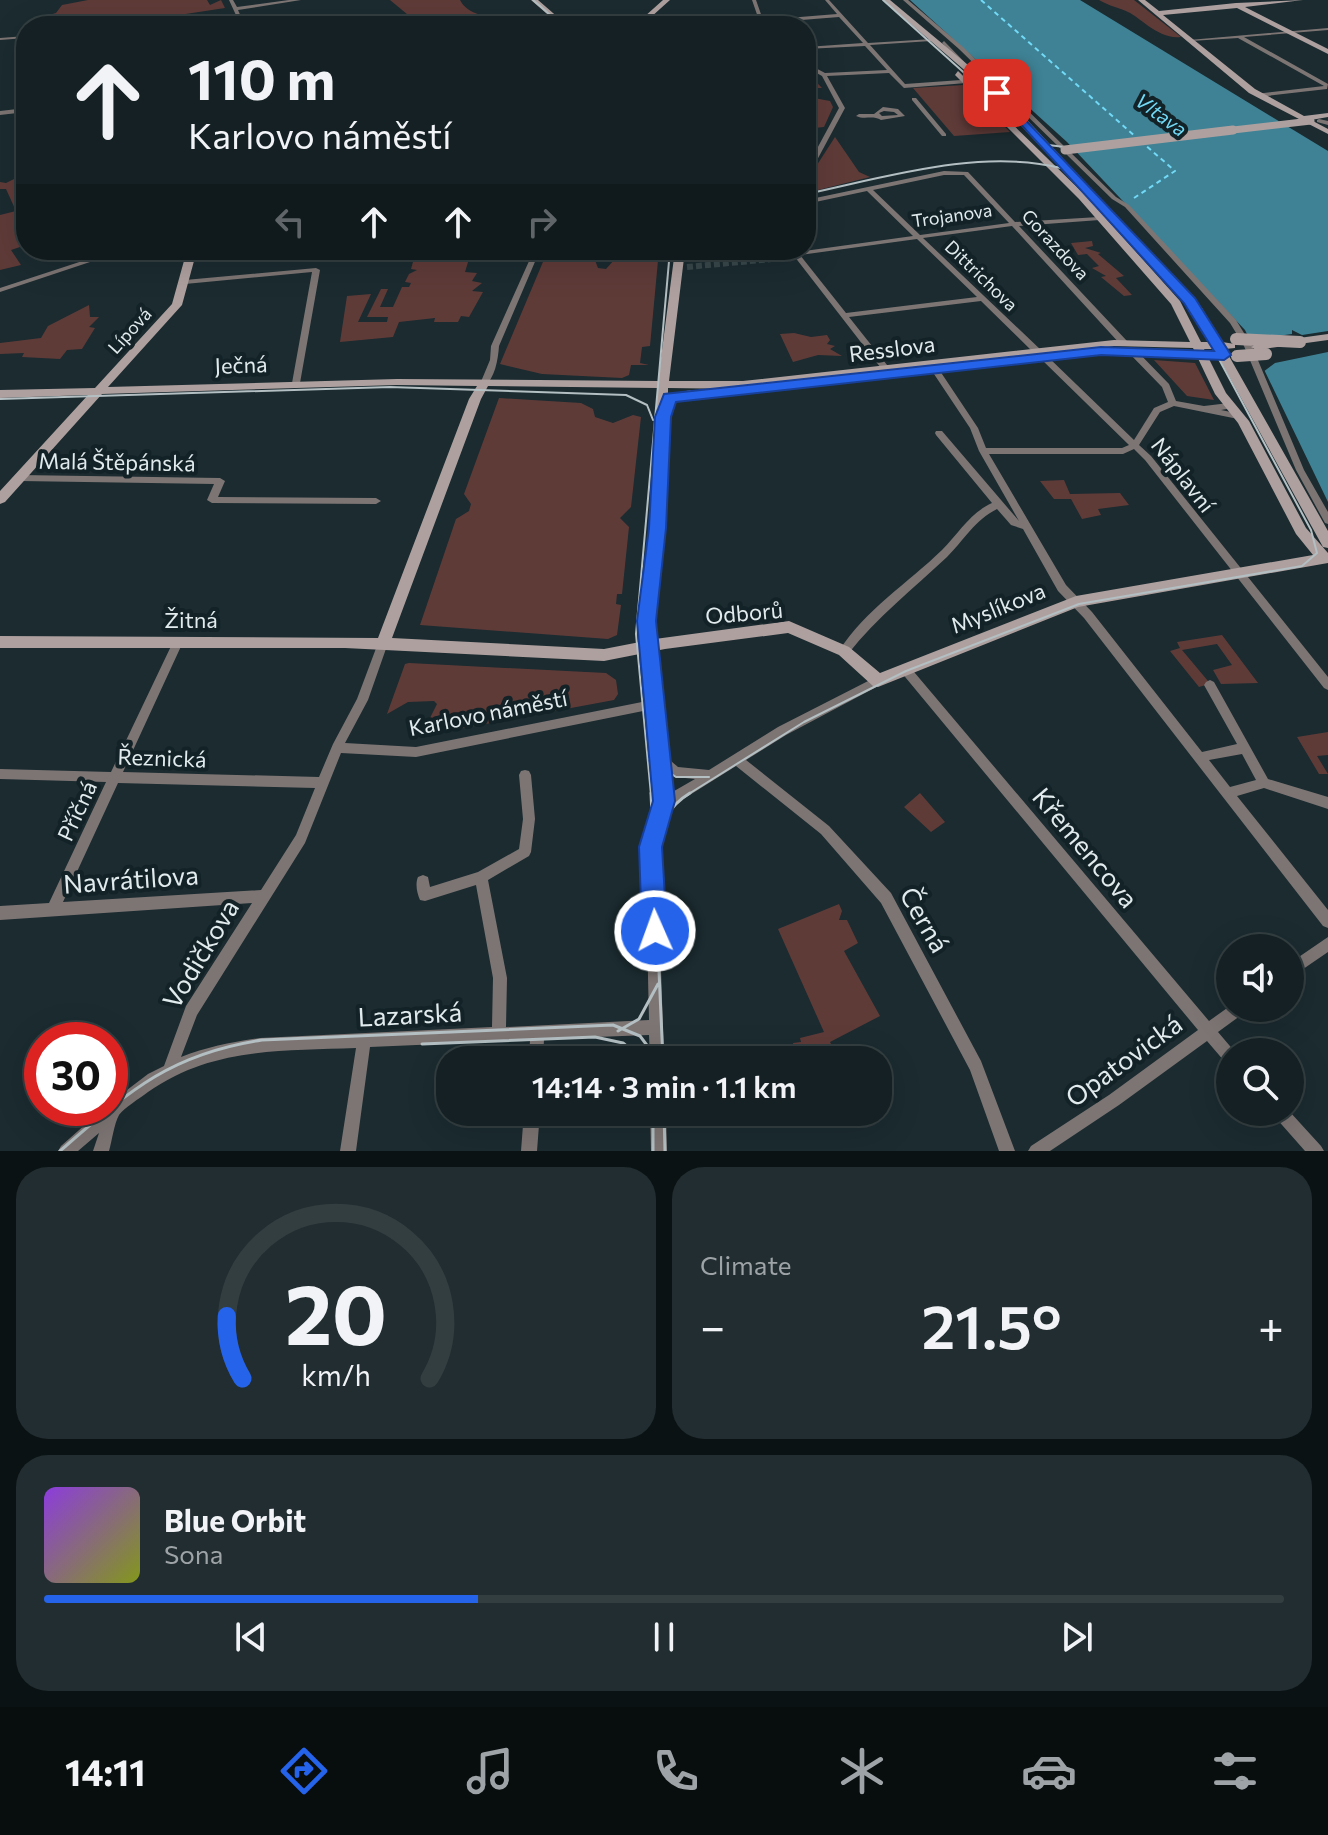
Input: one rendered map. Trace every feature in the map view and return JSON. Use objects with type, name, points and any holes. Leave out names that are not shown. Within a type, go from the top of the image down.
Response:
[{"type":"main road","points":[[534,0],[554,16]]},
{"type":"main road","points":[[649,16],[667,0]]},
{"type":"main road","points":[[878,0],[979,80],[1042,140],[1059,151],[1228,348],[1328,543]]},
{"type":"main road","points":[[886,0],[1037,149],[1059,151],[1320,121]]},
{"type":"main road","points":[[1141,0],[1258,95],[1320,121],[1328,133]]},
{"type":"main road","points":[[1225,0],[1328,52]]},
{"type":"main road","points":[[1159,13],[1300,0]]},
{"type":"main road","points":[[1009,123],[1176,303],[1301,531],[1326,560]]},
{"type":"main road","points":[[183,260],[185,282]]},
{"type":"main road","name":"Lípová","points":[[0,499],[177,305],[190,260]]},
{"type":"main road","points":[[647,646],[664,385],[678,260]]},
{"type":"main road","points":[[1228,348],[1270,346],[1328,337]]},
{"type":"main road","points":[[1228,348],[1266,354],[1328,345]]},
{"type":"main road","name":"Resslova","points":[[664,385],[743,385],[1127,347],[1228,348]]},
{"type":"main road","points":[[1239,374],[1266,354]]},
{"type":"main road","name":"Resslova","points":[[663,417],[669,399],[677,395],[768,390],[936,371],[1042,355]]},
{"type":"main road","name":"Ječná","points":[[0,394],[96,395],[296,383],[484,384]]},
{"type":"main road","points":[[383,643],[475,399],[484,384],[664,385]]},
{"type":"main road","name":"Myslíkova","points":[[878,681],[1076,602],[1326,560]]},
{"type":"main road","name":"Odborů","points":[[647,646],[789,627],[844,651],[878,681]]},
{"type":"main road","name":"Žitná","points":[[0,642],[383,643]]},
{"type":"main road","name":"Karlovo náměstí","points":[[383,643],[592,655],[619,654],[647,646]]},
{"type":"street","points":[[231,0],[238,16]]},
{"type":"street","points":[[235,9],[299,0]]},
{"type":"street","points":[[708,0],[731,0]]},
{"type":"street","points":[[827,0],[870,44],[904,86],[979,80]]},
{"type":"street","points":[[905,0],[1114,198],[1127,206],[1233,322],[1258,366],[1300,470],[1328,521]]},
{"type":"street","points":[[816,18],[842,15]]},
{"type":"street","points":[[1191,40],[1328,29]]},
{"type":"street","points":[[1239,36],[1328,86]]},
{"type":"street","points":[[949,39],[944,42],[979,80]]},
{"type":"street","points":[[816,47],[927,40]]},
{"type":"street","points":[[816,71],[824,75],[841,101],[842,112],[816,158]]},
{"type":"street","points":[[824,75],[892,71]]},
{"type":"street","points":[[1258,95],[1328,86]]},
{"type":"street","points":[[914,99],[944,135]]},
{"type":"street","points":[[859,116],[877,115],[893,119],[900,118],[901,113],[924,111]]},
{"type":"street","name":"Gorazdova","points":[[868,189],[961,172],[975,178],[1013,224],[1166,386],[1173,403]]},
{"type":"street","points":[[816,200],[868,189]]},
{"type":"street","name":"Dittrichova","points":[[868,189],[1135,445]]},
{"type":"street","name":"Trojanova","points":[[816,249],[1013,224],[1113,217]]},
{"type":"street","points":[[0,290],[92,260]]},
{"type":"street","points":[[484,384],[494,360],[495,346],[533,260]]},
{"type":"street","points":[[800,260],[887,370]]},
{"type":"street","points":[[185,282],[316,270],[296,383]]},
{"type":"street","points":[[845,315],[981,299]]},
{"type":"street","points":[[936,371],[974,428],[983,451],[1062,588],[1201,757],[1328,921]]},
{"type":"street","points":[[1173,403],[1233,411]]},
{"type":"street","name":"Náplavní","points":[[1173,403],[1157,410],[1137,435],[1135,445],[1328,685]]},
{"type":"street","points":[[939,433],[1014,523],[1027,527]]},
{"type":"street","points":[[983,451],[1123,451],[1135,445]]},
{"type":"street","name":"Malá Štěpánská","points":[[20,478],[220,481],[212,500],[376,501]]},
{"type":"street","points":[[844,651],[880,610],[949,549],[977,514],[1000,504]]},
{"type":"street","name":"Příčná","points":[[53,909],[178,642]]},
{"type":"street","points":[[337,748],[362,700],[383,643]]},
{"type":"street","points":[[647,646],[664,804],[651,847],[657,1046]]},
{"type":"street","name":"Křemencova","points":[[905,669],[1216,1040]]},
{"type":"street","name":"Myslíkova","points":[[664,804],[736,759],[878,681]]},
{"type":"street","points":[[1210,685],[1264,783]]},
{"type":"street","name":"Karlovo náměstí","points":[[337,748],[416,752],[655,704]]},
{"type":"street","name":"Vodičkova","points":[[170,1068],[191,1011],[301,839],[337,748]]},
{"type":"street","points":[[1201,757],[1244,748]]},
{"type":"street","points":[[660,758],[667,768],[681,774],[715,772]]},
{"type":"street","name":"Černá","points":[[736,759],[825,830],[886,898],[976,1066],[1007,1151]]},
{"type":"street","name":"Řeznická","points":[[0,774],[324,783]]},
{"type":"street","points":[[423,881],[425,895],[481,877],[525,852],[529,819],[525,775]]},
{"type":"street","points":[[1228,793],[1264,783],[1328,803]]},
{"type":"street","points":[[481,877],[500,978],[499,1035]]},
{"type":"street","name":"Navrátilova","points":[[0,913],[264,896]]},
{"type":"street","points":[[1304,961],[1328,944]]},
{"type":"street","name":"Opatovická","points":[[1036,1151],[1114,1100],[1219,1022]]},
{"type":"street","name":"Lazarská","points":[[170,1068],[199,1055],[236,1047],[657,1027]]},
{"type":"street","points":[[537,1033],[537,1046]]},
{"type":"street","points":[[348,1151],[364,1041]]},
{"type":"street","points":[[128,1100],[170,1068]]},
{"type":"street","points":[[66,1151],[95,1126]]},
{"type":"street","points":[[101,1151],[108,1126]]},
{"type":"street","points":[[529,1151],[531,1126]]},
{"type":"street","points":[[658,1126],[659,1151]]},
{"type":"street","points":[[1293,1126],[1316,1151]]},
{"type":"shaded area","points":[[88,0],[207,0],[210,5],[221,0],[225,8],[172,16],[46,16],[56,13],[62,5]]},
{"type":"shaded area","points":[[390,0],[460,0],[464,6],[483,16],[409,16]]},
{"type":"shaded area","points":[[1099,0],[1134,0],[1181,37],[1158,32],[1128,12]]},
{"type":"shaded area","points":[[964,85],[1010,132],[954,136],[913,88]]},
{"type":"shaded area","points":[[816,98],[830,101],[833,107],[824,127],[816,128]]},
{"type":"shaded area","points":[[835,137],[859,172],[870,177],[816,190],[816,166]]},
{"type":"shaded area","points":[[16,178],[16,211],[6,189],[0,189],[0,182],[6,183]]},
{"type":"shaded area","points":[[16,211],[16,248],[11,250],[21,265],[0,270],[0,215]]},
{"type":"shaded area","points":[[1092,241],[1093,246],[1085,248],[1101,253],[1098,254],[1124,276],[1116,278],[1132,295],[1124,296],[1101,277],[1106,276],[1092,268],[1099,266],[1087,254],[1078,255],[1071,243]]},
{"type":"shaded area","points":[[414,260],[469,260],[465,272],[477,273],[472,281],[482,283],[472,291],[483,292],[469,317],[461,316],[458,322],[434,322],[435,318],[399,322],[393,337],[340,342],[347,296],[371,294],[358,322],[387,322],[388,317],[367,317],[381,289],[388,289],[380,307],[393,307],[402,287],[409,287],[411,283],[405,282],[409,274],[417,270],[411,269]]},
{"type":"shaded area","points":[[544,260],[595,260],[598,268],[606,269],[614,260],[658,260],[650,346],[642,347],[640,363],[649,365],[631,365],[629,375],[622,378],[542,374],[500,364]]},
{"type":"shaded area","points":[[89,305],[90,317],[99,317],[89,327],[95,328],[82,349],[67,350],[60,359],[22,357],[24,353],[0,354],[0,343],[41,338],[48,326]]},
{"type":"shaded area","points":[[780,334],[811,337],[827,335],[830,340],[827,344],[835,346],[830,349],[842,356],[818,355],[793,362]]},
{"type":"shaded area","points":[[1154,360],[1195,363],[1214,400],[1187,396]]},
{"type":"shaded area","points":[[499,398],[581,403],[593,409],[595,417],[613,423],[633,415],[641,417],[631,507],[620,518],[629,527],[622,594],[617,594],[616,604],[621,605],[617,635],[608,639],[420,625],[456,519],[469,511],[471,504],[464,494]]},
{"type":"shaded area","points":[[1064,480],[1070,494],[1120,493],[1129,505],[1098,509],[1101,515],[1082,519],[1071,499],[1054,499],[1040,481]]},
{"type":"shaded area","points":[[1222,635],[1258,683],[1221,684],[1213,670],[1232,665],[1217,644],[1182,650],[1208,681],[1209,684],[1199,687],[1170,651],[1180,648],[1177,642]]},
{"type":"shaded area","points":[[405,664],[606,673],[616,680],[618,694],[614,700],[421,736],[437,704],[434,701],[408,702],[387,714]]},
{"type":"shaded area","points":[[1328,732],[1328,755],[1317,756],[1328,774],[1319,774],[1297,737]]},
{"type":"shaded area","points":[[920,793],[945,822],[931,832],[904,807]]},
{"type":"shaded area","points":[[839,904],[842,911],[839,920],[847,920],[858,943],[844,951],[880,1016],[830,1042],[832,1046],[793,1046],[793,1043],[801,1042],[800,1038],[824,1032],[778,929]]},
{"type":"water","name":"Vltava","points":[[910,0],[1080,0],[1328,151],[1328,502],[1245,330],[1067,142]]},
{"type":"pier","points":[[1292,330],[1302,335],[1328,331],[1328,352],[1275,363],[1263,372],[1241,332],[1262,338],[1292,334]]},
{"type":"ferry route","points":[[981,0],[1136,137]]},
{"type":"ferry route","points":[[1134,198],[1175,171],[1144,144]]},
{"type":"tunnel","points":[[687,267],[762,260]]},
{"type":"tram line","points":[[533,0],[551,16]]},
{"type":"tram line","points":[[689,794],[804,722],[906,671],[1079,604],[1302,566],[1317,553],[1311,530],[1199,322],[1179,293],[1020,123],[883,0]]},
{"type":"tram line","points":[[1040,144],[1073,148]]},
{"type":"tram line","points":[[816,192],[900,173],[966,163],[998,161],[1061,168]]},
{"type":"tram line","points":[[651,795],[636,634],[669,260]]},
{"type":"tram line","points":[[0,399],[390,387],[626,395],[647,405],[653,420]]},
{"type":"tram line","points":[[648,758],[676,777],[709,777]]},
{"type":"tram line","points":[[651,793],[662,1046]]},
{"type":"tram line","points":[[656,851],[666,818],[676,804],[689,794]]},
{"type":"tram line","points":[[622,1029],[639,1019],[658,984]]},
{"type":"tram line","points":[[60,1151],[107,1111],[152,1079],[175,1066],[229,1046],[262,1040],[613,1025],[622,1029]]},
{"type":"tram line","points":[[618,1031],[622,1029]]},
{"type":"tram line","points":[[622,1029],[640,1036],[648,1046]]},
{"type":"tram line","points":[[422,1044],[595,1037],[627,1046]]},
{"type":"tram line","points":[[653,1126],[653,1151]]},
{"type":"tram line","points":[[664,1126],[665,1151]]},
{"type":"route","points":[[655,931],[651,847],[664,801],[646,621],[658,528],[663,417],[670,397],[768,390],[1101,351],[1224,355],[1209,326],[1190,301],[997,93]]}]
